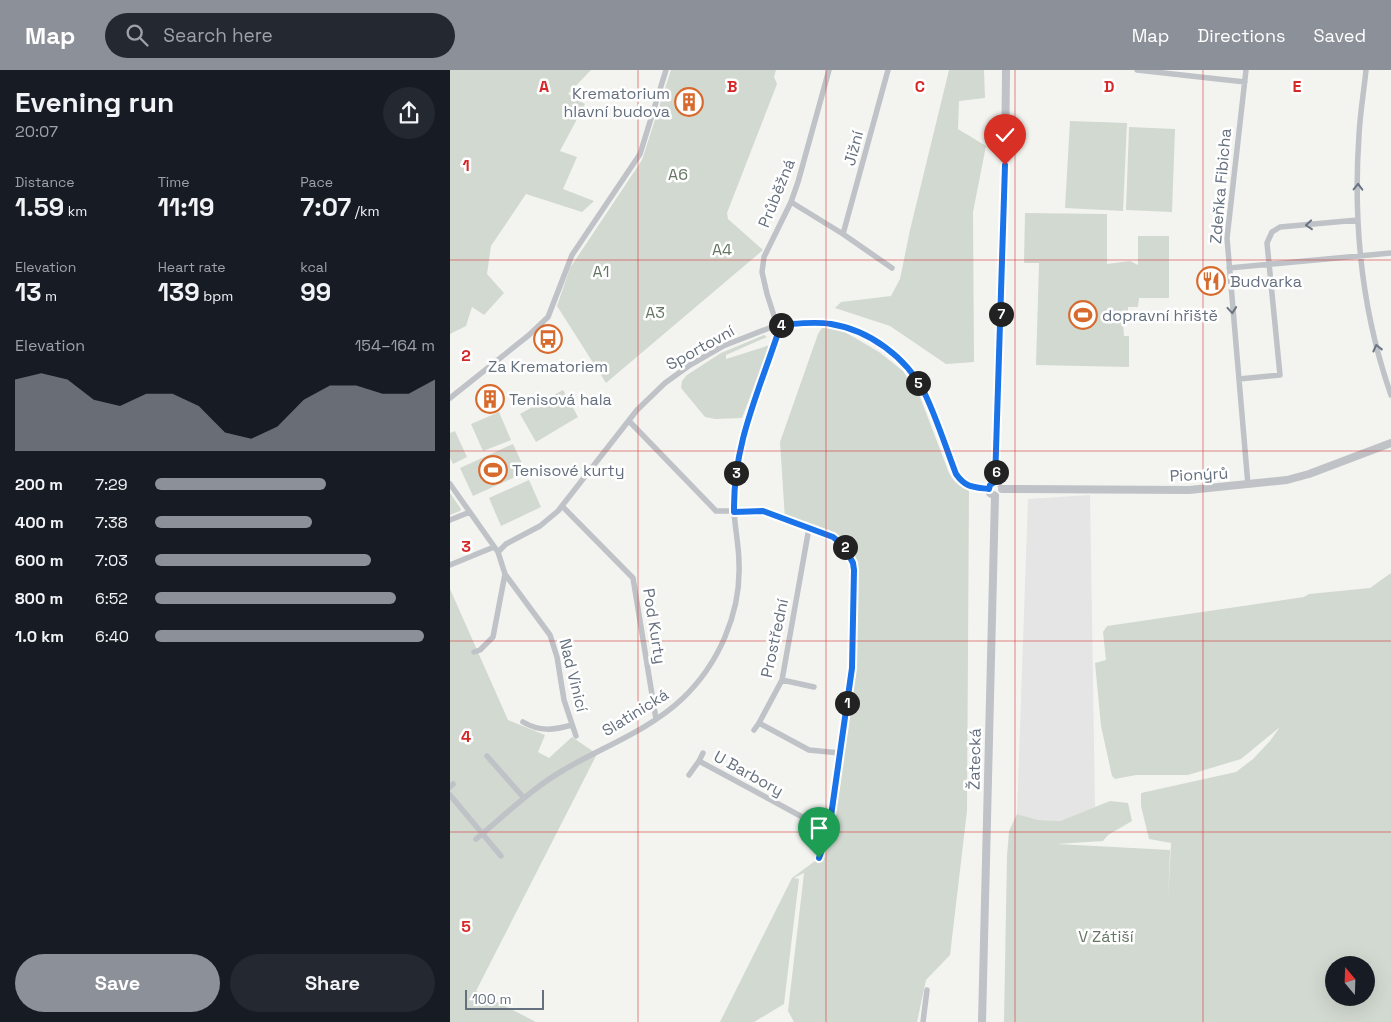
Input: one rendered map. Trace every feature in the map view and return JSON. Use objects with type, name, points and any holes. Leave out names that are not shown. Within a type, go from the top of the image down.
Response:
[{"type":"street","points":[[450,398],[529,336],[548,317],[572,256],[640,154],[666,70]]},
{"type":"street","name":"Průběžná","points":[[777,325],[762,272],[764,257],[791,202],[798,182],[829,70]]},
{"type":"street","name":"Jižní","points":[[844,234],[888,70]]},
{"type":"street","points":[[995,482],[1005,175],[1006,70]]},
{"type":"street","points":[[1137,70],[1245,82]]},
{"type":"street","name":"Zdeňka Fibicha","points":[[1246,70],[1227,238],[1228,268],[1248,485]]},
{"type":"street","points":[[1366,70],[1358,135],[1360,255],[1369,316],[1382,371],[1391,395]]},
{"type":"street","points":[[791,202],[844,234],[892,268]]},
{"type":"street","points":[[1238,378],[1280,375],[1267,243],[1272,232],[1280,227],[1358,220]]},
{"type":"street","points":[[1228,268],[1391,253]]},
{"type":"street","name":"Sportovní","points":[[498,552],[506,544],[540,526],[562,506],[637,410],[665,383],[722,346],[777,325],[831,324],[861,333],[891,352],[910,370],[924,392],[956,474],[968,486],[989,489]]},
{"type":"street","name":"Slatinická","points":[[476,839],[524,798],[561,772],[656,719],[682,699],[710,666],[728,630],[738,590],[738,542],[734,495],[739,451],[777,336],[777,325]]},
{"type":"street","points":[[629,421],[716,512],[763,511],[809,528],[833,537],[844,546],[853,563],[852,668],[829,830],[819,858]]},
{"type":"street","name":"Pionýrů","points":[[1002,489],[1189,490],[1248,485],[1302,476],[1391,442]]},
{"type":"street","points":[[995,482],[1002,489],[995,496],[990,493],[989,489],[990,485],[995,482]]},
{"type":"street","points":[[450,484],[498,552],[505,574],[492,637],[480,650],[474,652]]},
{"type":"street","name":"Žatecká","points":[[982,1022],[995,496]]},
{"type":"street","name":"Pod Kurty","points":[[562,506],[633,578],[656,719]]},
{"type":"street","points":[[450,520],[470,512]]},
{"type":"street","name":"Prostřední","points":[[754,730],[782,680],[809,528]]},
{"type":"street","points":[[450,565],[494,547]]},
{"type":"street","name":"Nad Vinicí","points":[[505,574],[550,635],[558,657],[564,700],[576,736]]},
{"type":"street","points":[[782,680],[814,688]]},
{"type":"street","points":[[523,722],[540,730],[572,726]]},
{"type":"street","points":[[759,723],[809,750],[840,753]]},
{"type":"street","points":[[699,761],[703,753]]},
{"type":"street","points":[[487,756],[524,798]]},
{"type":"street","name":"U Barbory","points":[[689,775],[699,761],[829,830]]},
{"type":"street","points":[[450,795],[501,856]]},
{"type":"street","points":[[923,1022],[927,990]]},
{"type":"shaded area","points":[[1090,495],[1095,807],[1060,821],[1038,820],[1017,814],[1028,499]]},
{"type":"green space","points":[[450,70],[591,70],[568,94],[585,104],[560,151],[577,157],[563,189],[594,201],[582,212],[526,194],[491,246],[487,274],[504,293],[484,315],[472,307],[466,326],[450,334]]},
{"type":"green space","points":[[671,70],[776,70],[774,77],[777,84],[727,213],[728,219],[763,250],[606,383],[557,306],[570,268],[642,160]]},
{"type":"green space","points":[[949,70],[984,70],[985,98],[959,101],[958,129],[986,146],[973,212],[974,362],[946,364],[890,326],[835,308],[841,302],[891,296],[900,279]]},
{"type":"green space","points":[[1070,121],[1127,123],[1123,211],[1065,208]]},
{"type":"green space","points":[[1129,127],[1175,129],[1172,212],[1126,210]]},
{"type":"green space","name":"dopravní hřiště","points":[[1025,213],[1107,214],[1107,264],[1130,261],[1138,265],[1138,236],[1169,236],[1169,298],[1139,298],[1138,307],[1128,307],[1128,323],[1123,323],[1124,336],[1129,336],[1129,367],[1036,365],[1039,263],[1024,263]]},
{"type":"green space","points":[[824,325],[838,328],[879,352],[903,371],[920,397],[949,473],[955,482],[969,491],[967,811],[950,955],[926,980],[917,1022],[794,1022],[788,1011],[804,873],[794,878],[799,879],[784,1004],[754,1022],[720,1022],[792,878],[819,858],[829,830],[852,668],[854,570],[846,549],[831,536],[785,519],[780,442],[818,334]]},
{"type":"green space","points":[[764,335],[767,337],[726,355],[726,359],[770,345],[742,418],[715,419],[705,417],[681,388],[682,381],[687,375],[721,353]]},
{"type":"green space","name":"Tenisové kurty","points":[[563,390],[578,417],[536,442],[520,414]]},
{"type":"green space","name":"Tenisové kurty","points":[[499,412],[511,440],[483,451],[471,424]]},
{"type":"green space","name":"Tenisové kurty","points":[[455,431],[467,457],[453,464],[450,458],[450,433]]},
{"type":"green space","name":"Tenisové kurty","points":[[513,444],[526,472],[473,496],[460,468]]},
{"type":"green space","name":"Tenisové kurty","points":[[529,480],[541,507],[501,526],[489,498]]},
{"type":"green space","points":[[450,493],[461,509],[450,515]]},
{"type":"green space","name":"V Zátiší","points":[[1391,573],[1391,1022],[1004,1022],[1007,856],[1009,831],[1017,814],[1038,820],[1060,821],[1110,801],[1128,803],[1132,821],[1108,835],[1103,841],[1057,844],[1170,850],[1168,900],[1171,843],[1149,839],[1141,806],[1141,793],[1236,772],[1253,759],[1280,727],[1241,759],[1188,775],[1136,775],[1115,779],[1112,776],[1101,726],[1095,663],[1106,660],[1103,632],[1107,626],[1304,597],[1309,594],[1370,588]]},
{"type":"green space","points":[[450,589],[508,720],[545,735],[538,752],[549,758],[572,737],[597,754],[476,991],[536,1022],[450,1022]]},
{"type":"place","name":"Krematorium hlavní budova","points":[[689,102]]},
{"type":"place","name":"Budvarka","points":[[1211,281]]},
{"type":"place","name":"dopravní hřiště","points":[[1083,315]]},
{"type":"place","name":"Za Krematoriem","points":[[548,339]]},
{"type":"place","name":"Tenisová hala","points":[[490,399]]},
{"type":"place","name":"Tenisové kurty","points":[[493,470]]},
{"type":"route","points":[[819,858],[829,830],[852,668],[854,648],[853,563],[844,546],[833,537],[763,511],[734,512],[736,467],[744,432],[777,336],[777,325],[831,324],[861,333],[891,352],[910,370],[924,392],[956,474],[968,486],[989,489],[990,485],[995,482],[1005,165]]},
{"type":"park label","name":"A6","points":[[678,174]]},
{"type":"park label","name":"A4","points":[[722,249]]},
{"type":"park label","name":"A1","points":[[601,271]]},
{"type":"park label","name":"A3","points":[[655,312]]}]
